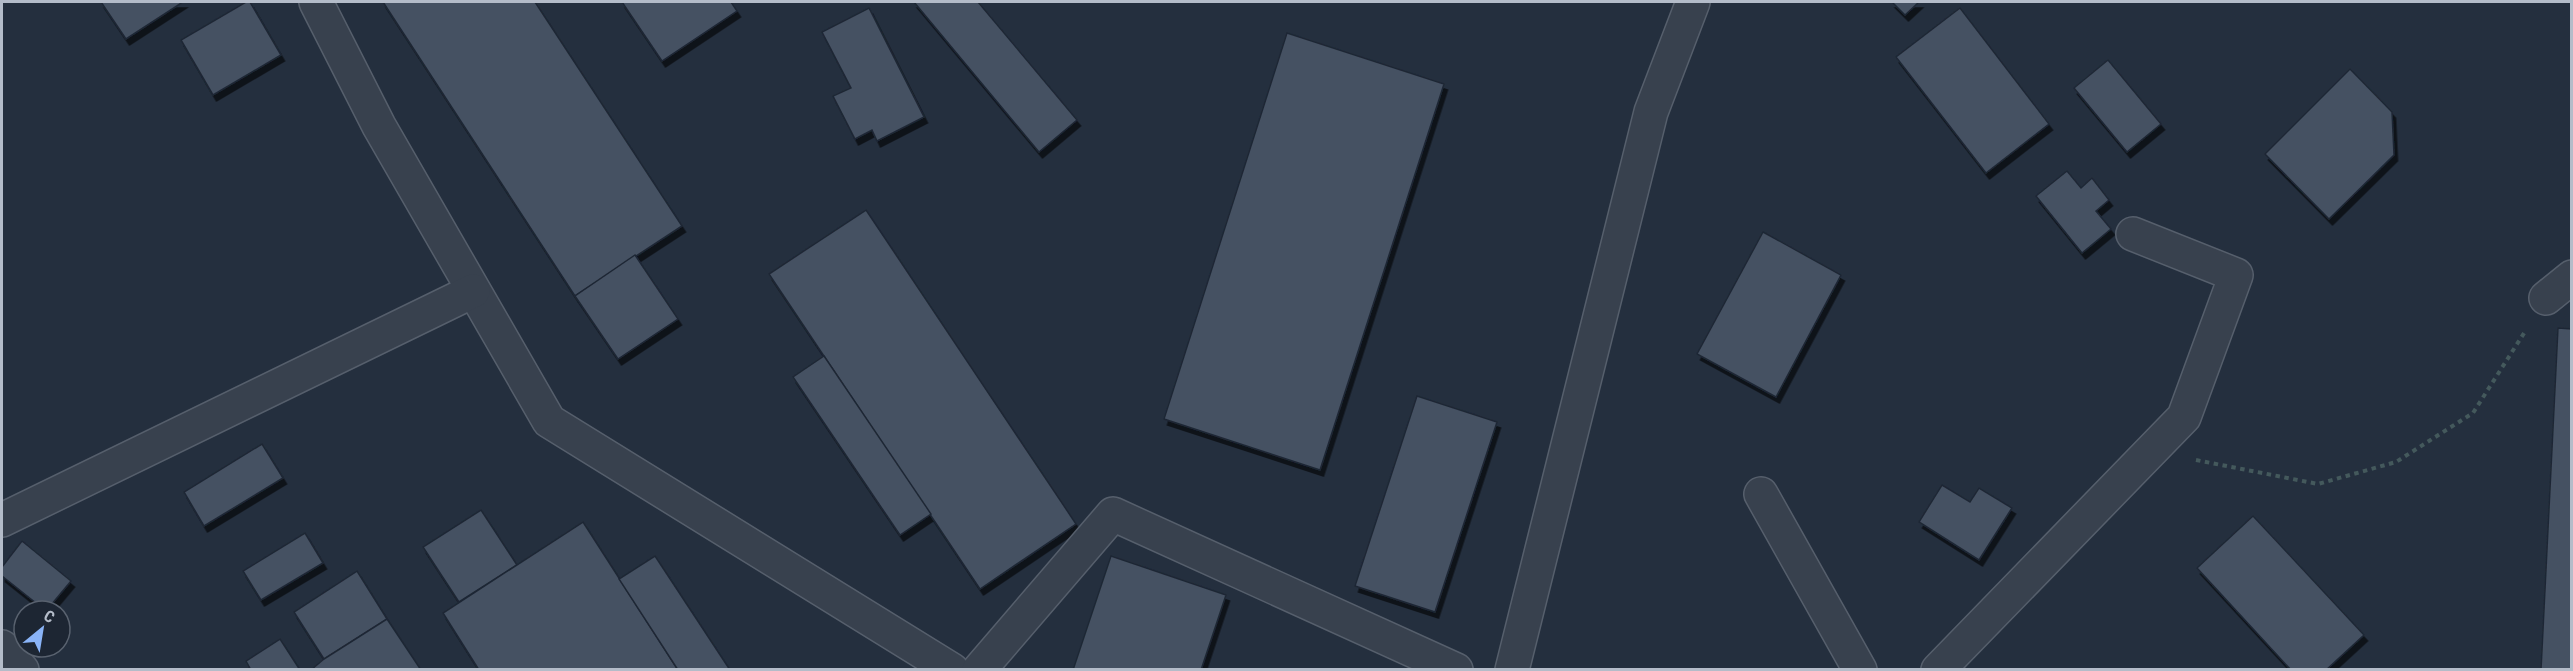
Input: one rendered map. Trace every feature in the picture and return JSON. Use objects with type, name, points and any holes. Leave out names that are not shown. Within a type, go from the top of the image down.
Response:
[{"type":"lane","points":[[316,2],[378,126],[549,421],[952,669]]},
{"type":"lane","points":[[1512,669],[1651,112],[1693,2]]},
{"type":"lane","points":[[1938,669],[2184,417],[2236,275],[2133,234]]},
{"type":"lane","points":[[2546,298],[2571,277]]},
{"type":"lane","points":[[2,520],[473,291]]},
{"type":"lane","points":[[1761,494],[1860,669]]},
{"type":"lane","points":[[979,669],[1113,514],[1456,669]]},
{"type":"lane","points":[[2,648],[22,669]]},
{"type":"path","points":[[2152,450],[2318,484],[2396,462],[2473,413],[2546,298]]},
{"type":"building","points":[[101,2],[183,2],[126,39]]},
{"type":"building","points":[[246,2],[250,2],[281,55],[213,95],[181,40]]},
{"type":"building","points":[[383,2],[535,2],[682,226],[575,296]]},
{"type":"building","points":[[622,2],[731,2],[737,11],[662,61]]},
{"type":"building","points":[[914,2],[978,2],[1077,120],[1039,152]]},
{"type":"building","points":[[1892,2],[1919,2],[1905,15]]},
{"type":"building","points":[[869,8],[924,117],[877,141],[872,130],[855,139],[833,96],[851,88],[822,32]]},
{"type":"building","points":[[1960,8],[2049,124],[1986,173],[1896,57]]},
{"type":"building","points":[[1287,33],[1444,84],[1320,470],[1164,419]]},
{"type":"building","points":[[2108,60],[2161,124],[2127,152],[2074,88]]},
{"type":"building","points":[[2350,69],[2392,112],[2394,155],[2329,219],[2265,154]]},
{"type":"building","points":[[2067,171],[2081,188],[2092,178],[2109,200],[2096,211],[2111,229],[2082,253],[2036,196]]},
{"type":"building","points":[[866,210],[1076,524],[980,589],[769,274]]},
{"type":"building","points":[[1763,232],[1841,275],[1776,397],[1697,354]]},
{"type":"building","points":[[635,255],[678,319],[618,359],[575,296]]},
{"type":"building","points":[[2558,328],[2572,329],[2572,670],[2541,670]]},
{"type":"building","points":[[824,356],[931,514],[900,535],[793,377]]},
{"type":"building","points":[[1417,396],[1497,422],[1435,612],[1355,586]]},
{"type":"building","points":[[262,444],[283,478],[204,526],[184,492]]},
{"type":"building","points":[[1942,485],[1970,502],[1979,488],[2012,508],[1979,560],[1919,522]]},
{"type":"building","points":[[481,510],[517,565],[459,602],[423,547]]},
{"type":"building","points":[[2253,516],[2364,635],[2326,670],[2291,670],[2197,568]]},
{"type":"building","points":[[583,522],[678,670],[479,670],[443,613]]},
{"type":"building","points":[[305,533],[323,563],[261,600],[243,571]]},
{"type":"building","points":[[22,541],[71,581],[56,599],[31,599],[2,576],[2,567]]},
{"type":"building","points":[[655,556],[730,670],[678,670],[619,579]]},
{"type":"building","points":[[1111,556],[1226,595],[1201,670],[1073,670]]},
{"type":"building","points":[[357,571],[387,619],[324,659],[294,612]]},
{"type":"building","points":[[387,619],[421,670],[311,670],[324,659]]},
{"type":"building","points":[[280,639],[300,670],[251,670],[246,661]]}]
